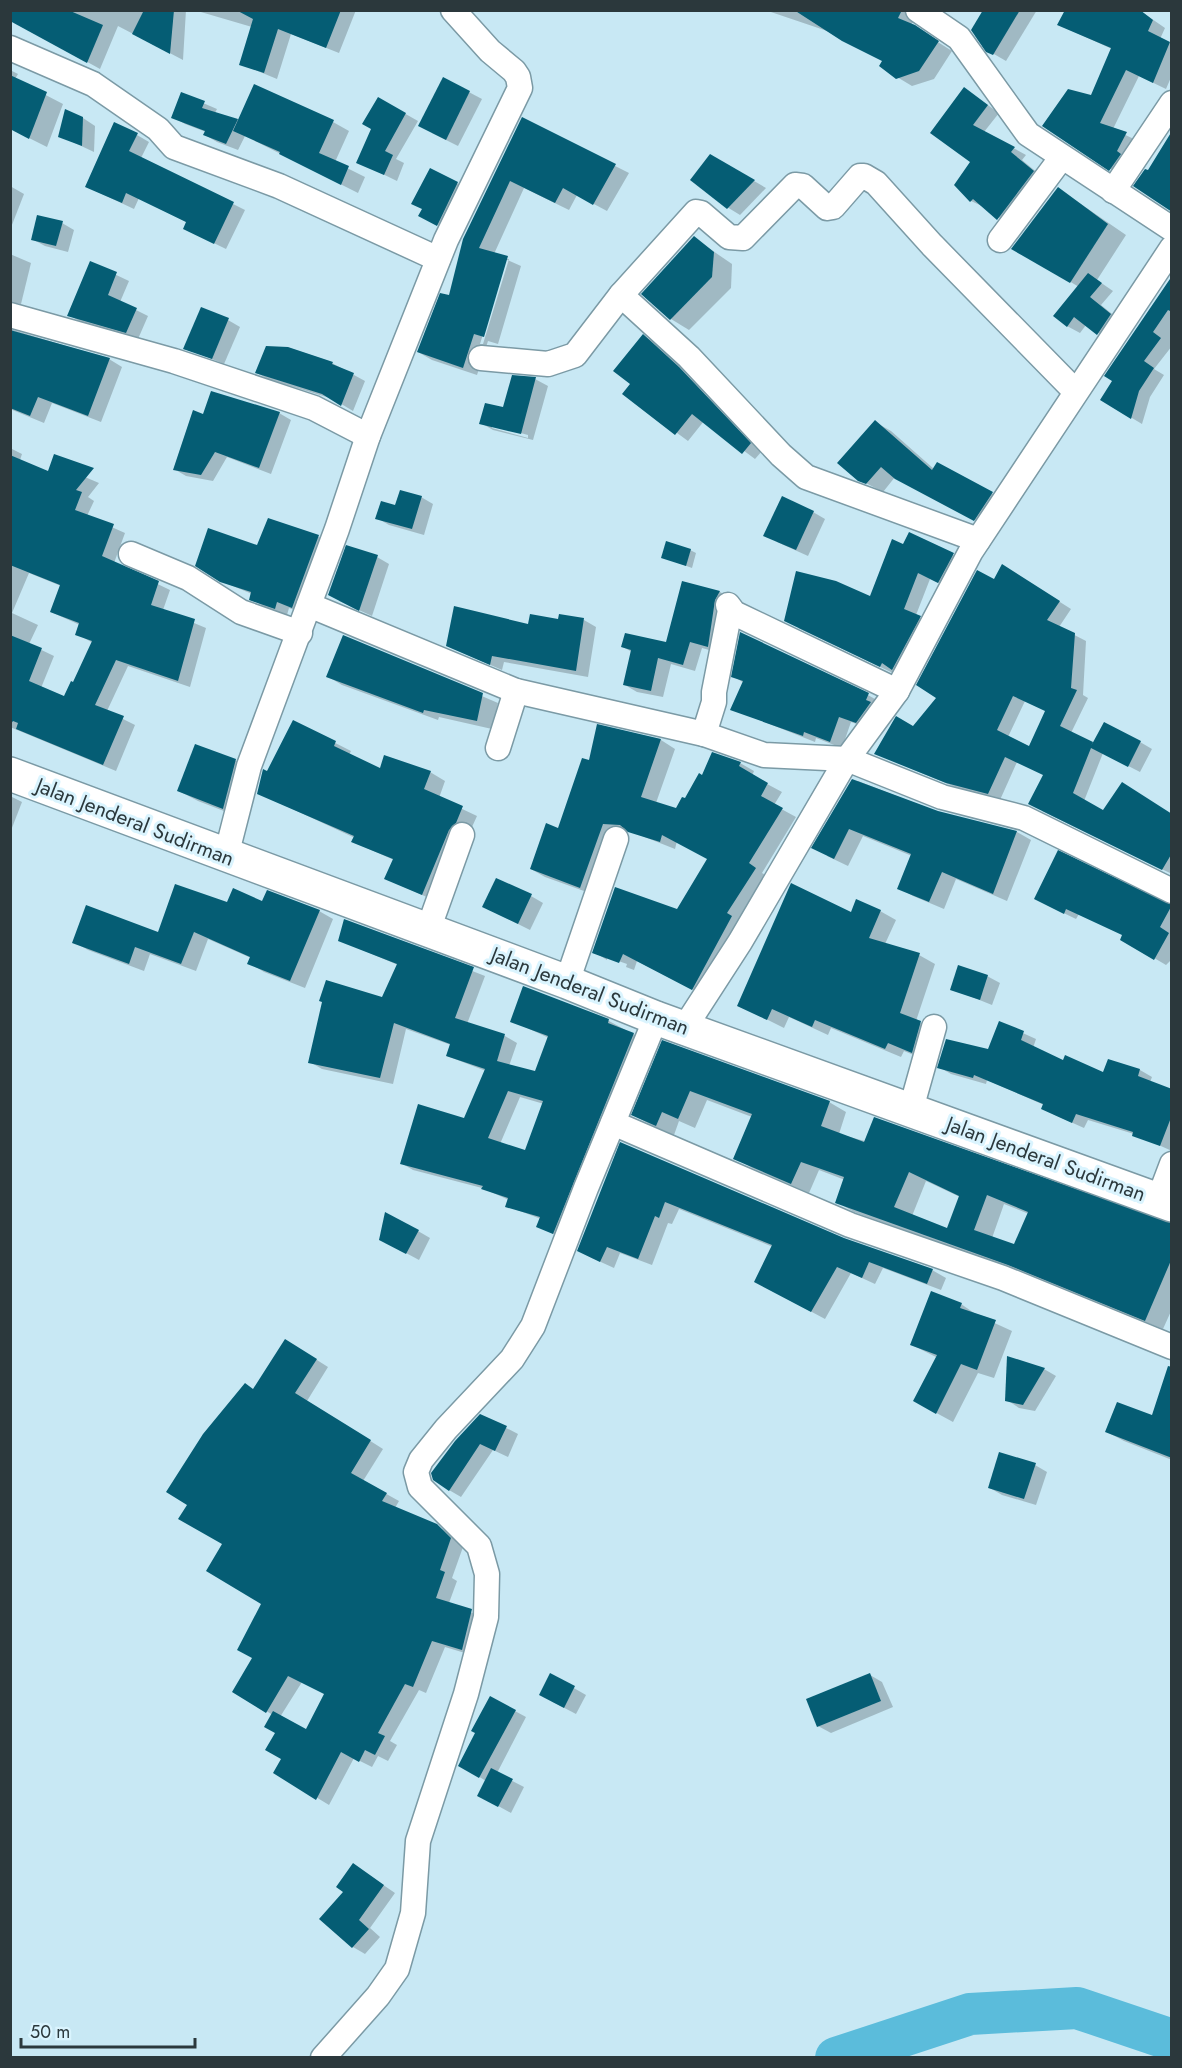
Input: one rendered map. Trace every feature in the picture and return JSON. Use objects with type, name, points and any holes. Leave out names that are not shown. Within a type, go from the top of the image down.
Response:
[{"type":"main road","name":"Jalan Jenderal Sudirman","points":[[10,774],[671,1022],[1165,1203]]},
{"type":"street","points":[[225,856],[249,766],[300,633],[368,436],[438,259],[520,88],[514,71],[490,51],[453,10]]},
{"type":"street","points":[[918,10],[959,38],[1028,134],[1172,229]]},
{"type":"street","points":[[10,48],[93,84],[158,129],[174,147],[279,186],[438,259]]},
{"type":"street","points":[[1113,191],[1172,103]]},
{"type":"street","points":[[1000,240],[1062,157]]},
{"type":"street","points":[[481,358],[548,364],[575,355],[621,295],[696,212],[701,213],[729,237],[743,238],[795,185],[803,186],[827,208],[833,207],[860,176],[869,176],[932,245],[1075,391]]},
{"type":"street","points":[[323,2058],[378,1996],[397,1969],[413,1913],[418,1841],[466,1694],[486,1617],[487,1574],[479,1546],[420,1487],[416,1472],[421,1460],[440,1436],[512,1359],[533,1326],[613,1124],[671,1022],[740,942],[847,759],[897,691],[978,540],[1172,248]]},
{"type":"street","points":[[621,295],[689,357],[781,455],[806,477],[978,540]]},
{"type":"street","points":[[10,315],[174,361],[314,408],[368,436]]},
{"type":"street","points":[[131,554],[188,578],[241,612],[300,633]]},
{"type":"street","points":[[309,605],[516,691],[704,734],[764,755],[847,759],[942,797],[1024,818],[1172,891]]},
{"type":"street","points":[[704,734],[714,702],[729,608],[897,691]]},
{"type":"street","points":[[498,748],[516,691]]},
{"type":"street","points":[[428,930],[462,835]]},
{"type":"street","points":[[567,982],[616,839]]},
{"type":"street","points":[[911,1109],[934,1027]]},
{"type":"street","points":[[613,1124],[850,1225],[1003,1278],[1172,1347]]},
{"type":"street","points":[[1165,1203],[1172,1164]]},
{"type":"building","points":[[10,10],[68,10],[103,25],[87,63],[10,21]]},
{"type":"building","points":[[144,10],[174,10],[170,54],[132,34]]},
{"type":"building","points":[[236,10],[341,10],[326,48],[278,29],[264,73],[239,65],[253,19]]},
{"type":"building","points":[[794,10],[902,10],[898,18],[915,25],[939,41],[919,71],[896,79],[879,66],[882,61],[842,41]]},
{"type":"building","points":[[983,10],[1020,10],[993,55],[986,52],[971,30]]},
{"type":"building","points":[[1065,10],[1140,10],[1153,20],[1148,31],[1170,42],[1153,83],[1126,70],[1100,123],[1127,132],[1117,151],[1121,154],[1109,171],[1042,126],[1068,89],[1091,95],[1111,48],[1057,25]]},
{"type":"building","points":[[10,75],[47,92],[29,139],[10,129]]},
{"type":"building","points":[[443,77],[470,91],[446,140],[418,126]]},
{"type":"building","points":[[254,84],[334,120],[319,153],[349,166],[341,185],[279,154],[280,152],[233,131]]},
{"type":"building","points":[[964,87],[988,105],[973,125],[1015,147],[1011,152],[1034,171],[997,220],[973,199],[970,202],[954,185],[970,162],[930,133]]},
{"type":"building","points":[[181,92],[205,101],[202,108],[238,119],[226,144],[203,135],[205,131],[171,118]]},
{"type":"building","points":[[378,97],[406,113],[385,151],[393,155],[384,175],[356,163],[371,129],[362,124]]},
{"type":"building","points":[[65,109],[83,117],[82,146],[58,137]]},
{"type":"building","points":[[522,117],[616,164],[593,205],[563,188],[555,203],[510,181],[479,248],[508,256],[484,337],[474,334],[463,368],[417,352],[440,293],[449,295],[463,239]]},
{"type":"building","points":[[114,122],[138,133],[129,151],[234,202],[214,244],[183,229],[186,222],[126,193],[122,203],[85,187]]},
{"type":"building","points":[[1172,131],[1172,212],[1133,186],[1145,169],[1148,170]]},
{"type":"building","points":[[710,154],[755,180],[727,209],[690,180]]},
{"type":"building","points":[[430,168],[458,182],[437,226],[418,216],[422,209],[411,204]]},
{"type":"building","points":[[1058,187],[1108,224],[1070,283],[1011,249]]},
{"type":"building","points":[[37,215],[63,221],[56,246],[31,240]]},
{"type":"building","points":[[694,236],[714,252],[712,277],[670,320],[641,294]]},
{"type":"building","points":[[90,261],[117,272],[108,295],[137,308],[126,333],[67,316]]},
{"type":"building","points":[[1088,273],[1102,283],[1090,297],[1111,314],[1097,335],[1074,317],[1067,327],[1053,316]]},
{"type":"building","points":[[1172,276],[1172,312],[1168,310],[1153,332],[1161,338],[1144,361],[1154,368],[1139,391],[1131,419],[1100,400],[1112,381],[1104,376]]},
{"type":"building","points":[[201,307],[229,318],[212,359],[183,349]]},
{"type":"building","points":[[10,330],[110,358],[88,416],[38,397],[30,416],[10,408]]},
{"type":"building","points":[[643,334],[679,367],[751,443],[742,454],[692,414],[675,435],[622,394],[630,384],[613,371]]},
{"type":"building","points":[[266,346],[288,347],[333,362],[332,364],[354,373],[341,406],[322,394],[255,373]]},
{"type":"building","points":[[512,375],[536,377],[521,434],[479,424],[485,403],[503,407]]},
{"type":"building","points":[[211,391],[280,412],[259,468],[215,452],[201,475],[173,470],[193,410],[203,414]]},
{"type":"building","points":[[875,420],[932,470],[937,462],[993,492],[974,521],[895,479],[881,467],[866,484],[858,481],[837,463]]},
{"type":"building","points":[[54,454],[94,468],[76,490],[82,492],[75,510],[114,524],[102,556],[159,581],[151,605],[195,619],[178,681],[116,660],[95,705],[124,716],[103,765],[16,729],[18,723],[13,721],[10,725],[10,635],[42,648],[29,681],[64,696],[92,641],[75,635],[79,623],[50,612],[60,585],[10,565],[10,455],[48,471]]},
{"type":"building","points":[[400,490],[422,496],[412,529],[375,519],[381,501],[395,505]]},
{"type":"building","points":[[782,496],[814,511],[796,550],[763,536]]},
{"type":"building","points":[[268,518],[319,535],[292,608],[277,602],[275,609],[249,600],[251,592],[220,582],[195,566],[208,528],[257,545]]},
{"type":"building","points":[[909,532],[954,553],[938,583],[918,573],[904,609],[921,616],[892,670],[882,663],[880,667],[784,621],[796,571],[836,581],[870,596],[892,539],[903,544]]},
{"type":"building","points":[[666,541],[691,549],[686,566],[661,558]]},
{"type":"building","points":[[346,545],[378,555],[359,611],[328,595]]},
{"type":"building","points":[[1002,564],[1060,601],[1047,620],[1075,633],[1071,688],[1077,690],[1060,726],[1093,742],[1091,746],[1104,722],[1141,741],[1128,767],[1091,748],[1073,793],[1103,810],[1122,782],[1172,814],[1172,853],[1162,870],[1028,804],[1043,775],[1005,757],[988,794],[946,783],[874,754],[896,716],[913,726],[936,698],[916,685],[977,570],[994,579]],"holes":[[[1013,696],[1045,711],[1029,746],[997,730]]]},
{"type":"building","points":[[682,581],[720,591],[715,600],[708,647],[690,642],[683,665],[658,658],[651,691],[623,685],[631,650],[621,647],[625,633],[666,642]]},
{"type":"building","points":[[454,606],[528,624],[530,614],[558,619],[559,614],[584,618],[576,671],[492,656],[490,665],[446,646]]},
{"type":"building","points":[[740,632],[869,693],[866,700],[871,702],[856,723],[839,717],[830,742],[804,732],[803,736],[730,710],[743,681],[731,677]]},
{"type":"building","points":[[343,635],[483,693],[477,721],[424,710],[423,713],[326,677]]},
{"type":"building","points":[[293,720],[336,741],[334,746],[380,768],[384,755],[431,771],[424,789],[463,806],[456,823],[449,830],[422,895],[384,879],[393,859],[351,842],[354,836],[257,794],[263,769],[267,771]]},
{"type":"building","points":[[597,724],[661,739],[641,797],[676,808],[682,797],[685,798],[699,773],[702,775],[712,752],[741,762],[739,766],[768,783],[761,796],[783,808],[749,863],[756,868],[727,913],[732,916],[692,990],[623,954],[619,963],[592,953],[615,887],[677,909],[707,859],[662,835],[660,842],[628,832],[620,825],[603,824],[580,888],[530,869],[546,823],[558,828],[582,758],[589,760]]},
{"type":"building","points":[[195,744],[236,759],[223,809],[177,791]]},
{"type":"building","points":[[852,779],[938,811],[1017,831],[993,894],[942,872],[929,902],[897,889],[911,854],[849,829],[834,859],[811,848]]},
{"type":"building","points":[[1058,850],[1172,905],[1160,927],[1169,933],[1154,960],[1120,940],[1122,935],[1066,909],[1064,914],[1034,899]]},
{"type":"building","points":[[496,878],[532,894],[518,924],[482,907]]},
{"type":"building","points":[[791,883],[851,912],[856,899],[881,910],[869,938],[920,953],[900,1013],[921,1021],[912,1053],[888,1043],[885,1049],[815,1020],[812,1027],[772,1009],[767,1020],[737,1006]]},
{"type":"building","points":[[175,884],[227,902],[233,888],[262,901],[267,890],[320,910],[290,981],[247,964],[250,957],[194,932],[181,964],[135,947],[129,964],[72,943],[86,905],[158,932]]},
{"type":"building","points":[[344,919],[474,967],[455,1018],[505,1034],[497,1061],[535,1071],[548,1036],[510,1022],[523,986],[609,1019],[608,1023],[634,1033],[553,1234],[536,1227],[540,1217],[505,1207],[508,1198],[481,1189],[483,1186],[400,1164],[418,1104],[464,1118],[485,1069],[446,1056],[450,1044],[394,1023],[380,1078],[308,1063],[322,1002],[319,1001],[326,980],[382,997],[397,964],[338,941]],"holes":[[[508,1091],[543,1101],[525,1150],[488,1138]]]},
{"type":"building","points":[[958,965],[988,975],[980,1000],[950,990]]},
{"type":"building","points":[[999,1021],[1024,1031],[1021,1040],[1063,1060],[1065,1055],[1103,1072],[1108,1059],[1140,1069],[1138,1076],[1172,1089],[1172,1115],[1160,1146],[1132,1136],[1133,1132],[1076,1114],[1072,1123],[1041,1109],[1043,1104],[974,1075],[973,1078],[937,1068],[946,1039],[988,1049]]},
{"type":"building","points":[[662,1040],[830,1101],[821,1126],[864,1142],[874,1117],[1172,1223],[1172,1258],[1145,1321],[1008,1265],[835,1203],[844,1177],[801,1162],[791,1184],[733,1159],[752,1114],[690,1091],[678,1119],[662,1112],[656,1126],[631,1115]],"holes":[[[909,1172],[959,1196],[947,1228],[894,1207]],[[987,1195],[1028,1212],[1014,1244],[974,1230]]]},
{"type":"building","points":[[620,1142],[844,1238],[933,1269],[927,1284],[869,1262],[862,1278],[837,1267],[811,1312],[754,1282],[772,1245],[665,1202],[659,1218],[655,1216],[638,1259],[607,1247],[600,1262],[577,1251]]},
{"type":"building","points":[[385,1212],[419,1230],[406,1254],[379,1240]]},
{"type":"building","points":[[931,1291],[962,1303],[960,1308],[996,1320],[977,1370],[961,1364],[936,1414],[913,1401],[937,1355],[910,1345]]},
{"type":"building","points":[[285,1339],[317,1359],[295,1393],[371,1440],[351,1473],[387,1493],[382,1501],[437,1524],[451,1538],[440,1570],[445,1572],[436,1598],[472,1609],[462,1650],[432,1641],[413,1687],[405,1684],[378,1733],[385,1736],[375,1755],[365,1750],[359,1762],[341,1752],[316,1800],[273,1773],[281,1759],[265,1750],[275,1733],[264,1727],[273,1711],[306,1729],[324,1694],[288,1676],[266,1713],[232,1692],[252,1658],[237,1650],[261,1604],[206,1571],[222,1544],[178,1519],[187,1505],[166,1492],[203,1434],[245,1383],[253,1389]]},
{"type":"building","points":[[1007,1356],[1045,1368],[1023,1405],[1005,1401]]},
{"type":"building","points":[[1168,1366],[1172,1367],[1172,1458],[1105,1432],[1117,1402],[1152,1415]]},
{"type":"building","points":[[480,1414],[507,1426],[495,1451],[480,1444],[449,1491],[433,1480],[431,1473],[455,1441]]},
{"type":"building","points":[[999,1452],[1036,1463],[1024,1499],[988,1488]]},
{"type":"building","points":[[550,1673],[575,1686],[564,1708],[539,1695]]},
{"type":"building","points":[[870,1673],[881,1701],[817,1727],[806,1699]]},
{"type":"building","points":[[490,1696],[516,1710],[479,1778],[458,1766],[475,1733],[471,1731]]},
{"type":"building","points":[[491,1768],[513,1779],[498,1807],[477,1796]]},
{"type":"building","points":[[353,1863],[384,1885],[359,1920],[369,1929],[352,1948],[319,1919],[343,1892],[336,1887]]},
{"type":"waterway","points":[[836,2058],[970,2014],[1077,2008],[1172,2040]]}]
